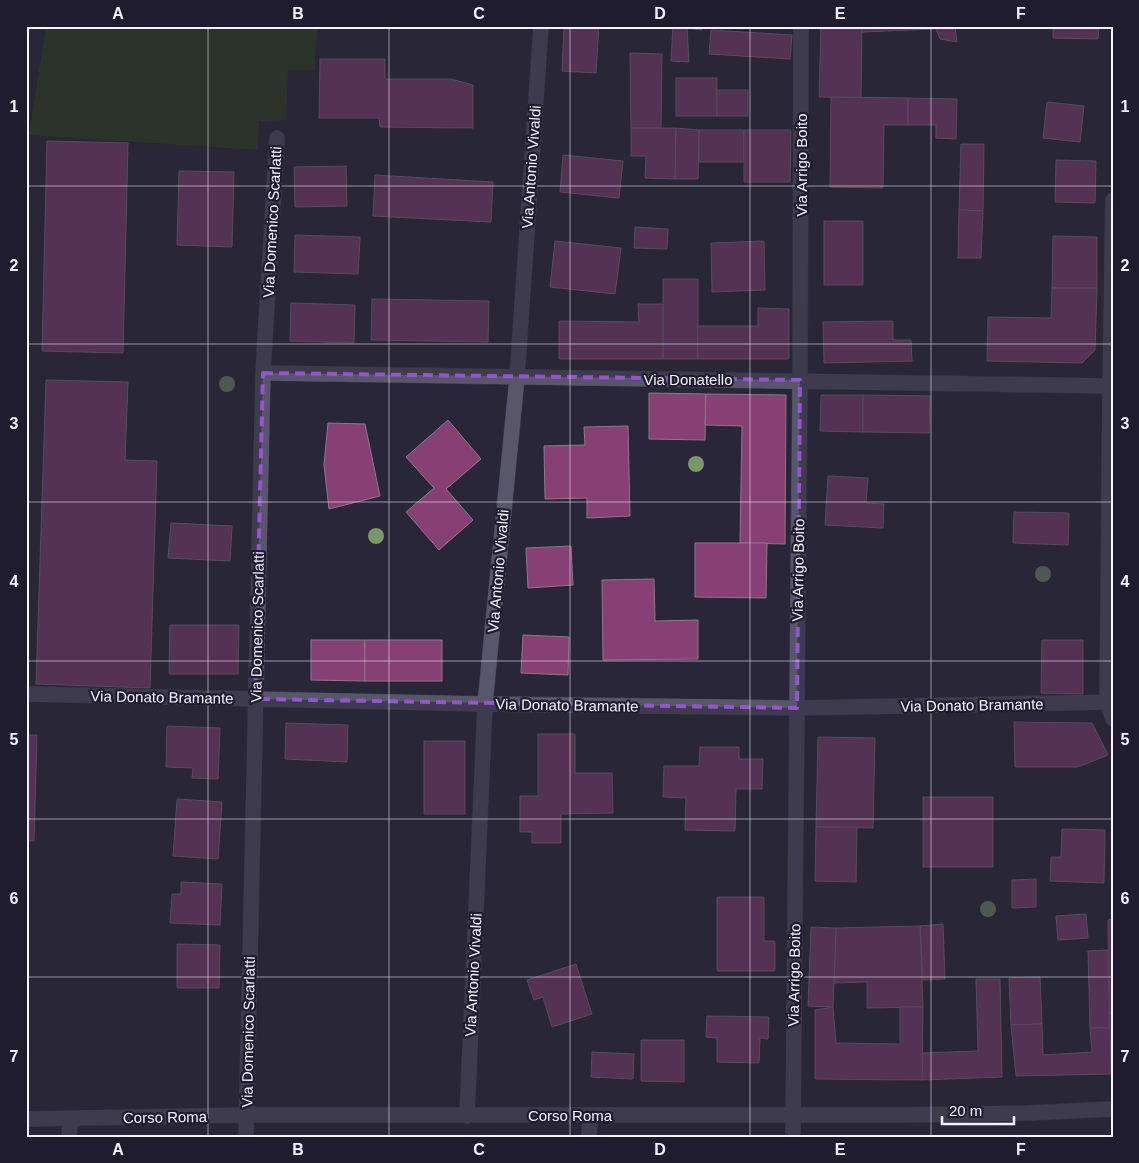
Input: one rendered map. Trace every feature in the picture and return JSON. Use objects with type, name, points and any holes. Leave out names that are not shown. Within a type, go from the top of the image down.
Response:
[{"type":"street","name":"Via Antonio Vivaldi","points":[[467,1116],[485,704],[517,378],[541,26]]},
{"type":"street","name":"Via Arrigo Boito","points":[[793,1137],[800,380],[801,26]]},
{"type":"street","name":"Via Domenico Scarlatti","points":[[246,1137],[263,373],[277,138]]},
{"type":"street","points":[[1113,200],[1110,703],[1113,719]]},
{"type":"street","name":"Via Donatello","points":[[263,373],[1111,386]]},
{"type":"street","name":"Via Donato Bramante","points":[[26,694],[485,704],[797,708],[1110,703]]},
{"type":"street","name":"Corso Roma","points":[[26,1119],[246,1116],[1028,1113],[1113,1109]]},
{"type":"street","points":[[589,1137],[590,1115]]},
{"type":"street","points":[[69,1137],[70,1119]]},
{"type":"path","points":[[26,45],[29,26]]},
{"type":"highlighted area","points":[[263,373],[800,380],[797,708],[255,699]]},
{"type":"green space","points":[[46,26],[317,26],[315,70],[288,70],[286,120],[259,121],[258,150],[29,135]]},
{"type":"building","points":[[564,26],[599,26],[596,73],[562,71]]},
{"type":"building","points":[[673,26],[687,28],[689,62],[671,61]]},
{"type":"building","points":[[673,26],[702,26],[702,30],[687,28]]},
{"type":"building","points":[[821,26],[862,26],[861,98],[819,97]]},
{"type":"building","points":[[862,26],[955,26],[957,42],[940,39],[936,29],[862,32]]},
{"type":"building","points":[[1053,26],[1099,26],[1098,39],[1053,38]]},
{"type":"building","points":[[711,30],[792,35],[790,59],[709,54]]},
{"type":"building","points":[[630,53],[662,54],[661,128],[631,128]]},
{"type":"building","points":[[320,59],[385,59],[385,79],[451,79],[473,85],[473,128],[380,127],[379,118],[319,118]]},
{"type":"building","points":[[676,78],[717,78],[717,116],[676,116]]},
{"type":"building","points":[[717,90],[748,90],[748,116],[717,116]]},
{"type":"building","points":[[831,97],[908,98],[908,125],[884,125],[883,188],[830,187]]},
{"type":"building","points":[[908,98],[957,99],[956,139],[936,138],[936,125],[908,125]]},
{"type":"building","points":[[1047,102],[1084,106],[1080,142],[1043,138]]},
{"type":"building","points":[[631,128],[676,128],[675,179],[645,178],[646,156],[631,156]]},
{"type":"building","points":[[676,128],[699,130],[698,179],[675,179]]},
{"type":"building","points":[[699,130],[744,130],[744,162],[699,162]]},
{"type":"building","points":[[744,130],[791,130],[790,182],[744,182]]},
{"type":"building","points":[[47,141],[128,143],[123,353],[42,351]]},
{"type":"building","points":[[961,144],[984,144],[983,211],[959,210]]},
{"type":"building","points":[[563,155],[623,161],[619,198],[560,192]]},
{"type":"building","points":[[1056,160],[1096,161],[1095,203],[1055,202]]},
{"type":"building","points":[[346,166],[347,206],[295,207],[294,167]]},
{"type":"building","points":[[179,171],[234,172],[232,247],[177,245]]},
{"type":"building","points":[[375,175],[493,182],[491,222],[373,216]]},
{"type":"building","points":[[959,210],[983,211],[981,258],[958,258]]},
{"type":"building","points":[[824,221],[863,221],[863,285],[824,285]]},
{"type":"building","points":[[635,227],[668,229],[667,249],[634,248]]},
{"type":"building","points":[[295,235],[360,237],[358,274],[294,272]]},
{"type":"building","points":[[1053,236],[1097,237],[1097,288],[1052,288]]},
{"type":"building","points":[[555,241],[621,248],[615,294],[550,287]]},
{"type":"building","points":[[764,241],[765,290],[712,292],[711,243]]},
{"type":"building","points":[[663,279],[698,279],[698,359],[663,359]]},
{"type":"building","points":[[1052,288],[1097,288],[1095,350],[1082,363],[987,361],[988,317],[1051,318]]},
{"type":"building","points":[[372,299],[489,301],[488,342],[371,340]]},
{"type":"building","points":[[291,303],[355,305],[354,343],[290,341]]},
{"type":"building","points":[[638,304],[663,304],[663,359],[559,359],[559,321],[639,322]]},
{"type":"building","points":[[758,308],[789,309],[789,359],[698,359],[697,326],[758,326]]},
{"type":"building","points":[[893,321],[893,340],[911,340],[912,361],[824,363],[823,322]]},
{"type":"building","points":[[46,380],[128,382],[125,460],[157,461],[150,688],[36,684]]},
{"type":"building","points":[[649,393],[706,394],[705,440],[649,439]]},
{"type":"building","points":[[706,394],[786,395],[785,544],[740,543],[742,426],[705,425]]},
{"type":"building","points":[[821,395],[863,395],[863,432],[820,431]]},
{"type":"building","points":[[863,395],[930,396],[929,433],[863,432]]},
{"type":"building","points":[[448,420],[481,459],[446,489],[473,520],[439,550],[406,512],[434,488],[406,457]]},
{"type":"building","points":[[328,423],[365,424],[380,496],[329,509],[324,465]]},
{"type":"building","points":[[628,426],[630,516],[587,518],[587,498],[545,499],[544,446],[585,445],[584,427]]},
{"type":"building","points":[[828,476],[868,478],[866,503],[884,504],[883,528],[825,525]]},
{"type":"building","points":[[1014,512],[1069,513],[1068,545],[1013,543]]},
{"type":"building","points":[[171,523],[232,526],[230,561],[168,558]]},
{"type":"building","points":[[695,543],[767,543],[766,598],[695,597]]},
{"type":"building","points":[[571,546],[573,585],[528,588],[526,548]]},
{"type":"building","points":[[654,579],[655,621],[698,620],[698,659],[603,660],[602,580]]},
{"type":"building","points":[[170,625],[239,625],[238,674],[169,674]]},
{"type":"building","points":[[523,635],[569,637],[568,675],[521,673]]},
{"type":"building","points":[[311,640],[365,640],[365,681],[311,680]]},
{"type":"building","points":[[365,640],[442,640],[442,681],[365,681]]},
{"type":"building","points":[[1042,640],[1083,640],[1083,694],[1041,693]]},
{"type":"building","points":[[1014,722],[1092,723],[1108,755],[1078,767],[1015,767]]},
{"type":"building","points":[[286,723],[348,725],[347,762],[285,759]]},
{"type":"building","points":[[167,726],[220,728],[218,779],[192,778],[193,768],[166,767]]},
{"type":"building","points":[[538,734],[575,734],[575,773],[612,773],[613,813],[561,814],[561,843],[532,843],[532,832],[520,832],[520,796],[538,796]]},
{"type":"building","points":[[26,735],[37,735],[34,841],[26,841]]},
{"type":"building","points":[[818,737],[875,738],[873,828],[816,827]]},
{"type":"building","points":[[424,741],[465,741],[465,814],[424,814]]},
{"type":"building","points":[[700,747],[739,747],[739,759],[763,759],[762,789],[736,789],[735,831],[685,830],[686,798],[663,797],[664,766],[699,766]]},
{"type":"building","points":[[923,797],[993,797],[993,867],[923,867]]},
{"type":"building","points":[[177,799],[222,802],[218,859],[173,856]]},
{"type":"building","points":[[816,827],[857,827],[856,882],[815,881]]},
{"type":"building","points":[[1062,829],[1105,830],[1104,883],[1050,881],[1051,857],[1061,857]]},
{"type":"building","points":[[1036,879],[1036,907],[1012,908],[1012,880]]},
{"type":"building","points":[[181,882],[222,884],[220,925],[170,923],[172,894],[181,894]]},
{"type":"building","points":[[717,897],[764,897],[764,941],[775,941],[775,971],[717,971]]},
{"type":"building","points":[[1086,914],[1088,938],[1058,940],[1056,916]]},
{"type":"building","points":[[1113,919],[1113,1013],[1109,1013],[1108,920]]},
{"type":"building","points":[[943,924],[945,979],[923,980],[920,926]]},
{"type":"building","points":[[920,926],[923,1007],[867,1008],[867,982],[834,983],[836,928]]},
{"type":"building","points":[[811,927],[836,928],[833,1007],[808,1006]]},
{"type":"building","points":[[177,944],[220,945],[219,988],[177,988]]},
{"type":"building","points":[[1108,950],[1110,1028],[1090,1028],[1088,951]]},
{"type":"building","points":[[576,964],[592,1014],[552,1027],[543,997],[534,1000],[527,980]]},
{"type":"building","points":[[1040,977],[1042,1024],[1011,1025],[1009,978]]},
{"type":"building","points":[[976,979],[1000,979],[1002,1077],[922,1080],[923,1053],[978,1051]]},
{"type":"building","points":[[833,1007],[836,1043],[900,1044],[900,1007],[923,1007],[922,1080],[815,1079],[815,1010]]},
{"type":"building","points":[[1109,1013],[1113,1013],[1113,1074],[1111,1074]]},
{"type":"building","points":[[707,1016],[769,1017],[768,1039],[760,1038],[759,1063],[717,1062],[717,1038],[706,1037]]},
{"type":"building","points":[[1042,1024],[1043,1055],[1092,1052],[1090,1028],[1110,1028],[1111,1074],[1016,1076],[1011,1025]]},
{"type":"building","points":[[641,1040],[684,1040],[684,1082],[641,1081]]},
{"type":"building","points":[[592,1052],[634,1054],[633,1079],[591,1077]]}]
